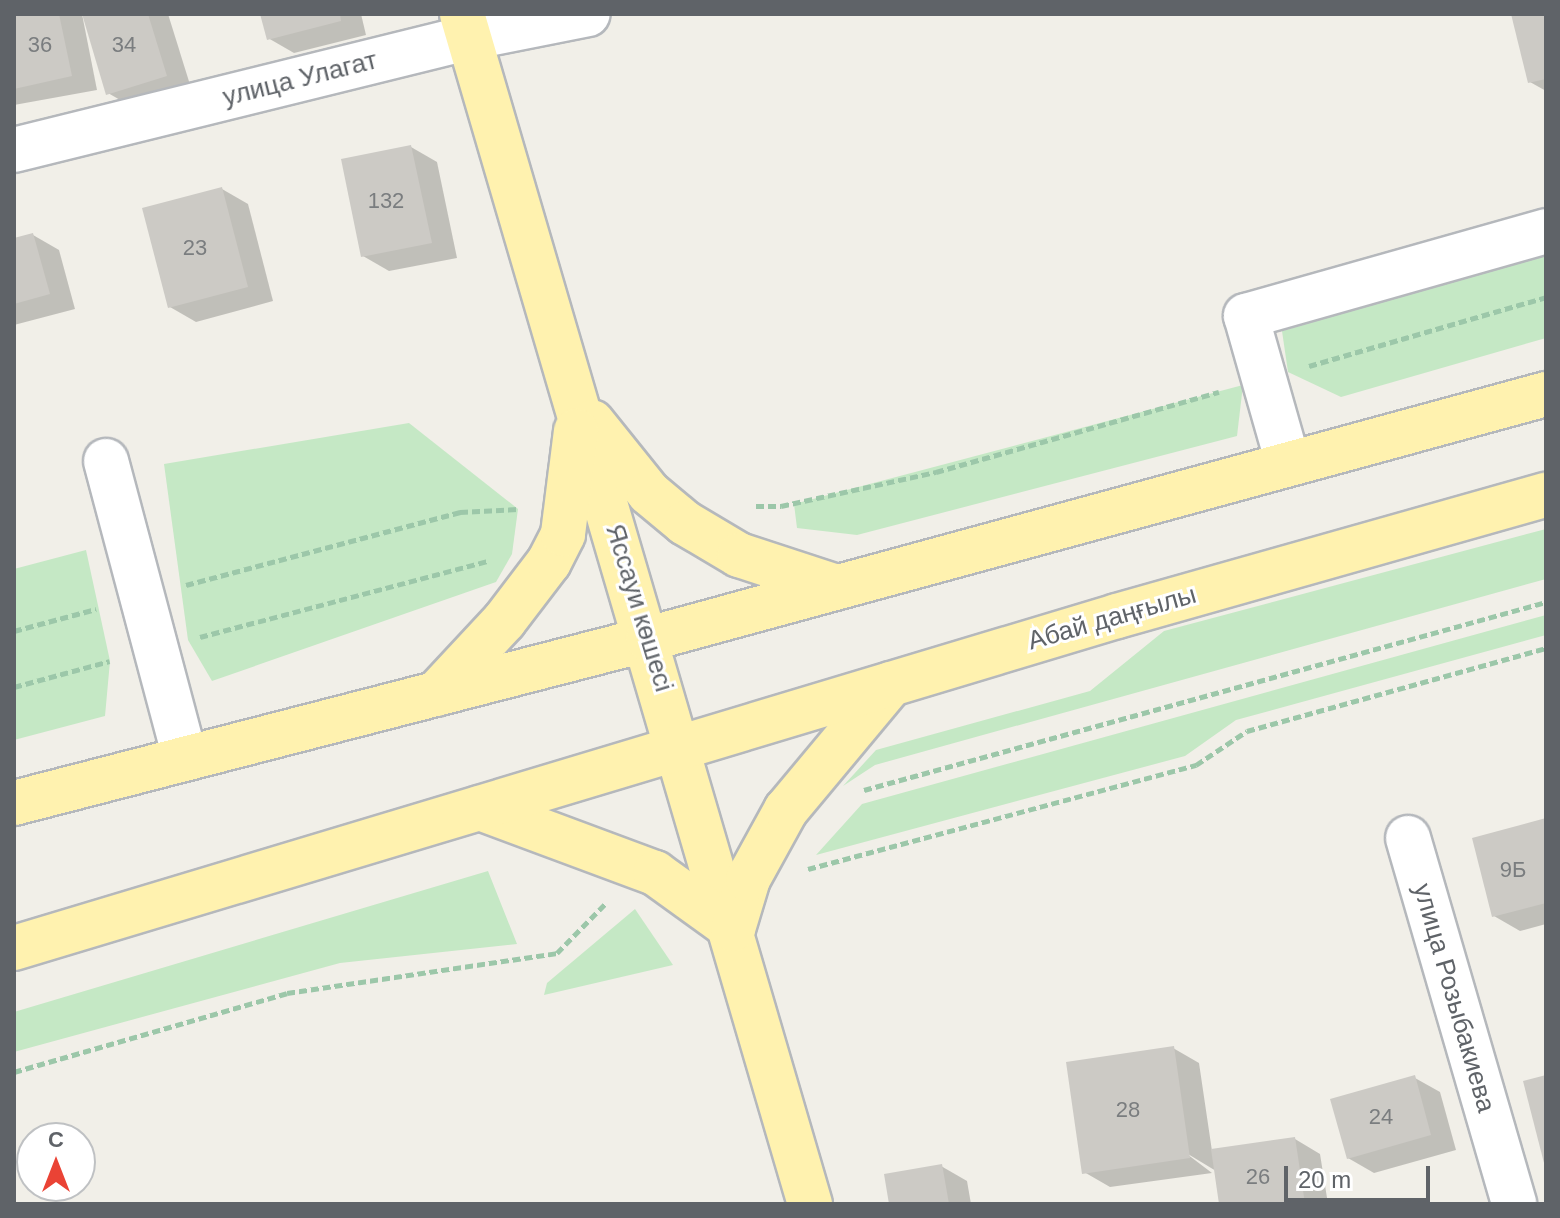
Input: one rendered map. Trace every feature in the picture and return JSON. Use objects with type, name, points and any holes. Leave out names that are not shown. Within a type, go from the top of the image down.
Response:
[{"type":"main road","name":"Яссауи көшесі","points":[[465,26],[680,747],[810,1204]]},
{"type":"main road","points":[[14,803],[648,639],[1546,394]]},
{"type":"main road","points":[[578,405],[649,493],[685,523],[739,555],[837,587]]},
{"type":"main road","points":[[436,694],[504,621],[563,534],[578,405]]},
{"type":"main road","name":"Абай даңғылы","points":[[14,948],[891,684],[1546,495]]},
{"type":"main road","points":[[480,808],[655,873],[733,929],[748,879],[773,831],[891,684]]},
{"type":"street","name":"улица Улагат","points":[[14,150],[465,26],[588,14]]},
{"type":"street","points":[[1288,463],[1246,316],[1546,231]]},
{"type":"street","points":[[106,461],[185,758]]},
{"type":"street","name":"улица Розыбакиева","points":[[1408,838],[1514,1204]]},
{"type":"path","points":[[747,504],[781,506],[936,472],[1546,297]]},
{"type":"path","points":[[14,631],[460,512],[518,509],[516,524]]},
{"type":"path","points":[[14,687],[497,558]]},
{"type":"path","points":[[852,798],[863,790],[1546,602]]},
{"type":"path","points":[[794,872],[1196,765],[1247,731],[1546,648]]},
{"type":"path","points":[[14,1072],[287,993],[557,953],[615,894]]},
{"type":"green space","points":[[1546,254],[1546,338],[1341,397],[1288,372],[1282,331]]},
{"type":"green space","points":[[1243,385],[1237,436],[857,535],[797,528],[794,504]]},
{"type":"green space","points":[[409,423],[518,509],[512,554],[496,582],[212,681],[188,640],[164,464]]},
{"type":"green space","points":[[1546,529],[1546,579],[875,765],[843,786],[876,750],[1090,691],[1164,631]]},
{"type":"green space","points":[[86,550],[110,661],[105,716],[14,740],[14,569]]},
{"type":"green space","points":[[1546,615],[1546,635],[1236,720],[1185,756],[816,855],[862,804]]},
{"type":"green space","points":[[488,871],[517,944],[340,963],[14,1052],[14,1012]]},
{"type":"green space","points":[[635,909],[673,965],[544,995],[547,983]]},
{"type":"building","points":[[14,14],[59,14],[72,76],[14,89]]},
{"type":"building","points":[[82,14],[148,14],[167,76],[106,95]]},
{"type":"building","points":[[260,14],[340,14],[341,21],[267,40]]},
{"type":"building","points":[[1511,14],[1546,14],[1546,79],[1528,83]]},
{"type":"building","points":[[411,145],[432,243],[361,257],[341,159]]},
{"type":"building","points":[[222,187],[248,287],[168,308],[142,208]]},
{"type":"building","points":[[33,233],[50,294],[14,304],[14,238]]},
{"type":"building","points":[[1546,818],[1546,903],[1492,917],[1472,838]]},
{"type":"building","points":[[1174,1046],[1190,1158],[1082,1174],[1066,1062]]},
{"type":"building","points":[[1415,1075],[1431,1135],[1347,1159],[1330,1099]]},
{"type":"building","points":[[1546,1075],[1546,1167],[1545,1167],[1523,1081]]},
{"type":"building","points":[[1295,1137],[1305,1204],[1219,1204],[1211,1149]]},
{"type":"building","points":[[942,1164],[949,1204],[889,1204],[884,1174]]}]
